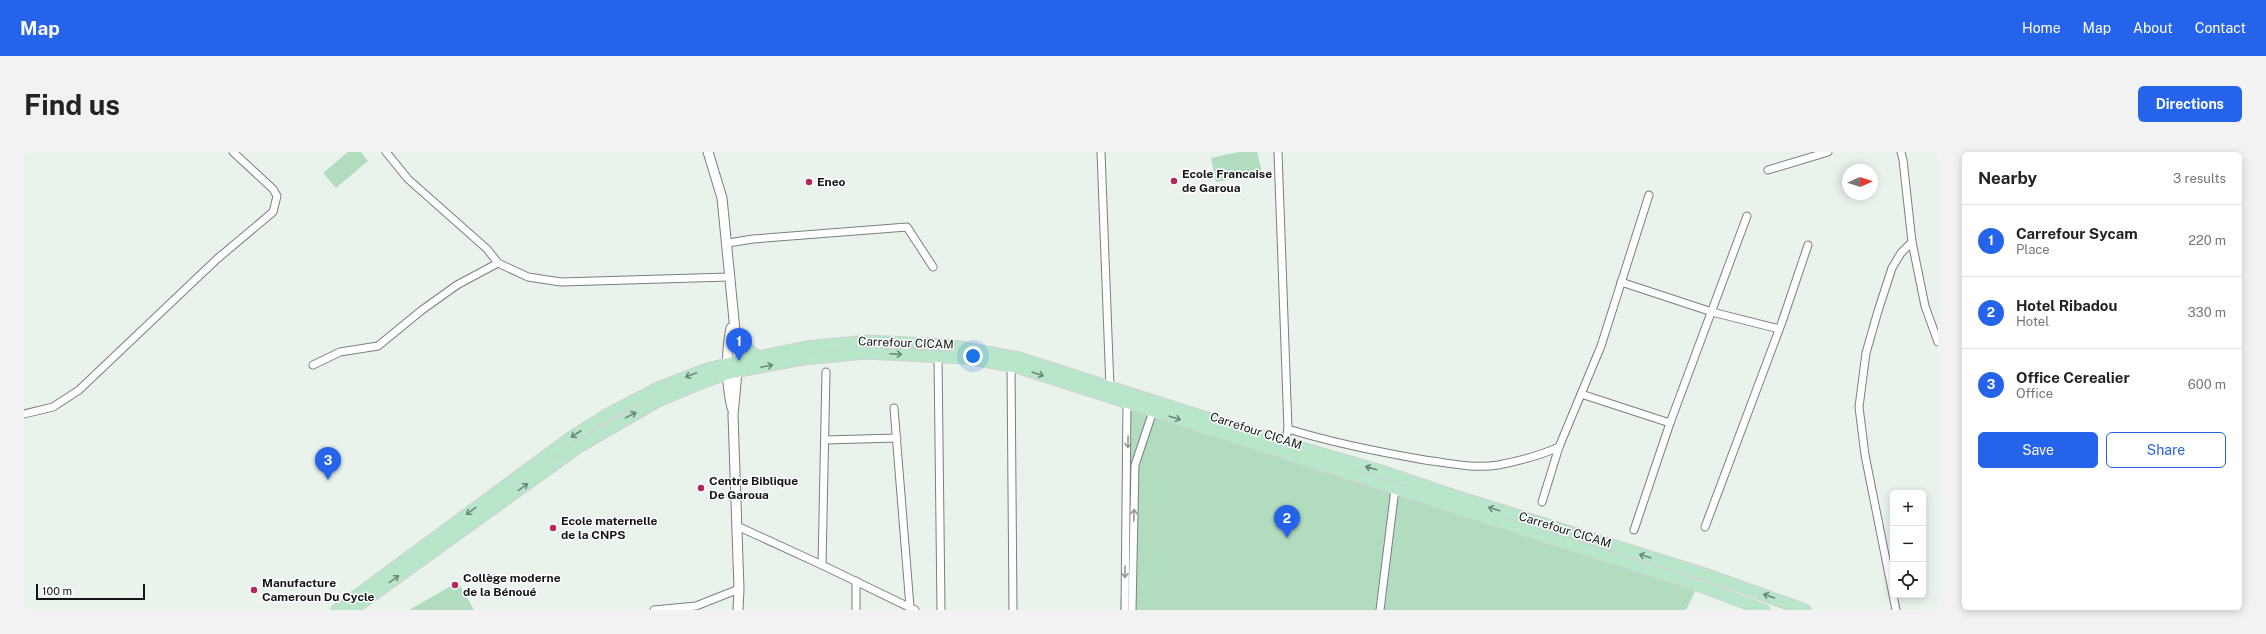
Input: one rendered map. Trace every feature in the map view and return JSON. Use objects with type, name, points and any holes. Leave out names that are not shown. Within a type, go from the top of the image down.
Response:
[{"type":"main road","points":[[736,340],[758,357]]},
{"type":"main road","points":[[352,610],[580,446],[658,401],[758,357],[806,347],[868,341],[949,345],[1019,358],[1284,443],[1381,471],[1708,576],[1805,610]]},
{"type":"main road","name":"Carrefour CICAM","points":[[733,367],[865,353],[967,358],[1011,366],[1700,586],[1764,610]]},
{"type":"main road","points":[[337,610],[535,463],[608,414],[658,388],[733,367]]},
{"type":"street","points":[[24,414],[53,407],[79,390],[217,259],[273,212],[277,196],[273,189],[233,152]]},
{"type":"street","points":[[386,152],[408,179],[487,249],[498,262],[528,277],[561,282],[729,277]]},
{"type":"street","points":[[708,152],[722,198],[728,243],[729,277],[736,340],[729,395],[733,415],[738,526],[738,610]]},
{"type":"street","points":[[1101,152],[1110,388]]},
{"type":"street","points":[[1278,152],[1288,429],[1284,443]]},
{"type":"street","points":[[1768,170],[1828,152]]},
{"type":"street","points":[[1901,152],[1904,160],[1912,242],[1925,306],[1938,342]]},
{"type":"street","points":[[1542,502],[1559,447],[1601,346],[1650,195]]},
{"type":"street","points":[[1634,530],[1670,423],[1747,216]]},
{"type":"street","points":[[728,243],[753,239],[907,227],[934,267]]},
{"type":"street","points":[[1896,610],[1865,455],[1859,407],[1866,353],[1878,311],[1892,268],[1901,253],[1912,242]]},
{"type":"street","points":[[1705,526],[1779,329],[1808,245]]},
{"type":"street","points":[[313,365],[340,352],[378,346],[428,306],[457,286],[498,262]]},
{"type":"street","points":[[1621,282],[1712,312],[1779,329]]},
{"type":"street","points":[[733,323],[728,345],[733,367]]},
{"type":"street","points":[[938,356],[941,610]]},
{"type":"street","points":[[1011,366],[1013,610]]},
{"type":"street","points":[[822,565],[826,372]]},
{"type":"street","points":[[1581,394],[1670,423]]},
{"type":"street","points":[[1127,403],[1131,610]]},
{"type":"street","points":[[894,408],[912,609]]},
{"type":"street","points":[[1131,610],[1136,465],[1153,411]]},
{"type":"street","points":[[1288,429],[1323,439],[1389,454],[1465,466],[1497,465],[1540,455],[1559,447]]},
{"type":"street","points":[[825,440],[897,438]]},
{"type":"street","points":[[1380,610],[1395,489]]},
{"type":"street","points":[[738,526],[912,609]]},
{"type":"street","points":[[856,581],[856,610]]},
{"type":"street","points":[[654,610],[696,606],[739,589]]},
{"type":"green space","points":[[348,152],[361,152],[368,161],[336,188],[323,173]]},
{"type":"green space","points":[[1239,152],[1257,152],[1262,172],[1216,182],[1211,158]]},
{"type":"green space","points":[[1123,399],[1699,583],[1686,610],[1120,610],[1125,530]]},
{"type":"green space","points":[[458,582],[474,610],[409,610]]},
{"type":"place","name":"Ecole Francaise de Garoua","points":[[1174,181]]},
{"type":"place","name":"Eneo","points":[[809,182]]},
{"type":"place","name":"Carrefour Sycam","points":[[739,361]]},
{"type":"place","name":"Office Cerealier","points":[[328,480]]},
{"type":"place","name":"Centre Biblique De Garoua","points":[[701,488]]},
{"type":"place","name":"Ecole maternelle de la CNPS","points":[[553,528]]},
{"type":"place","name":"Hotel Ribadou","points":[[1287,538]]},
{"type":"place","name":"Collège moderne de la Bénoué","points":[[455,585]]},
{"type":"place","name":"Manufacture Cameroun Du Cycle","points":[[254,590]]}]
